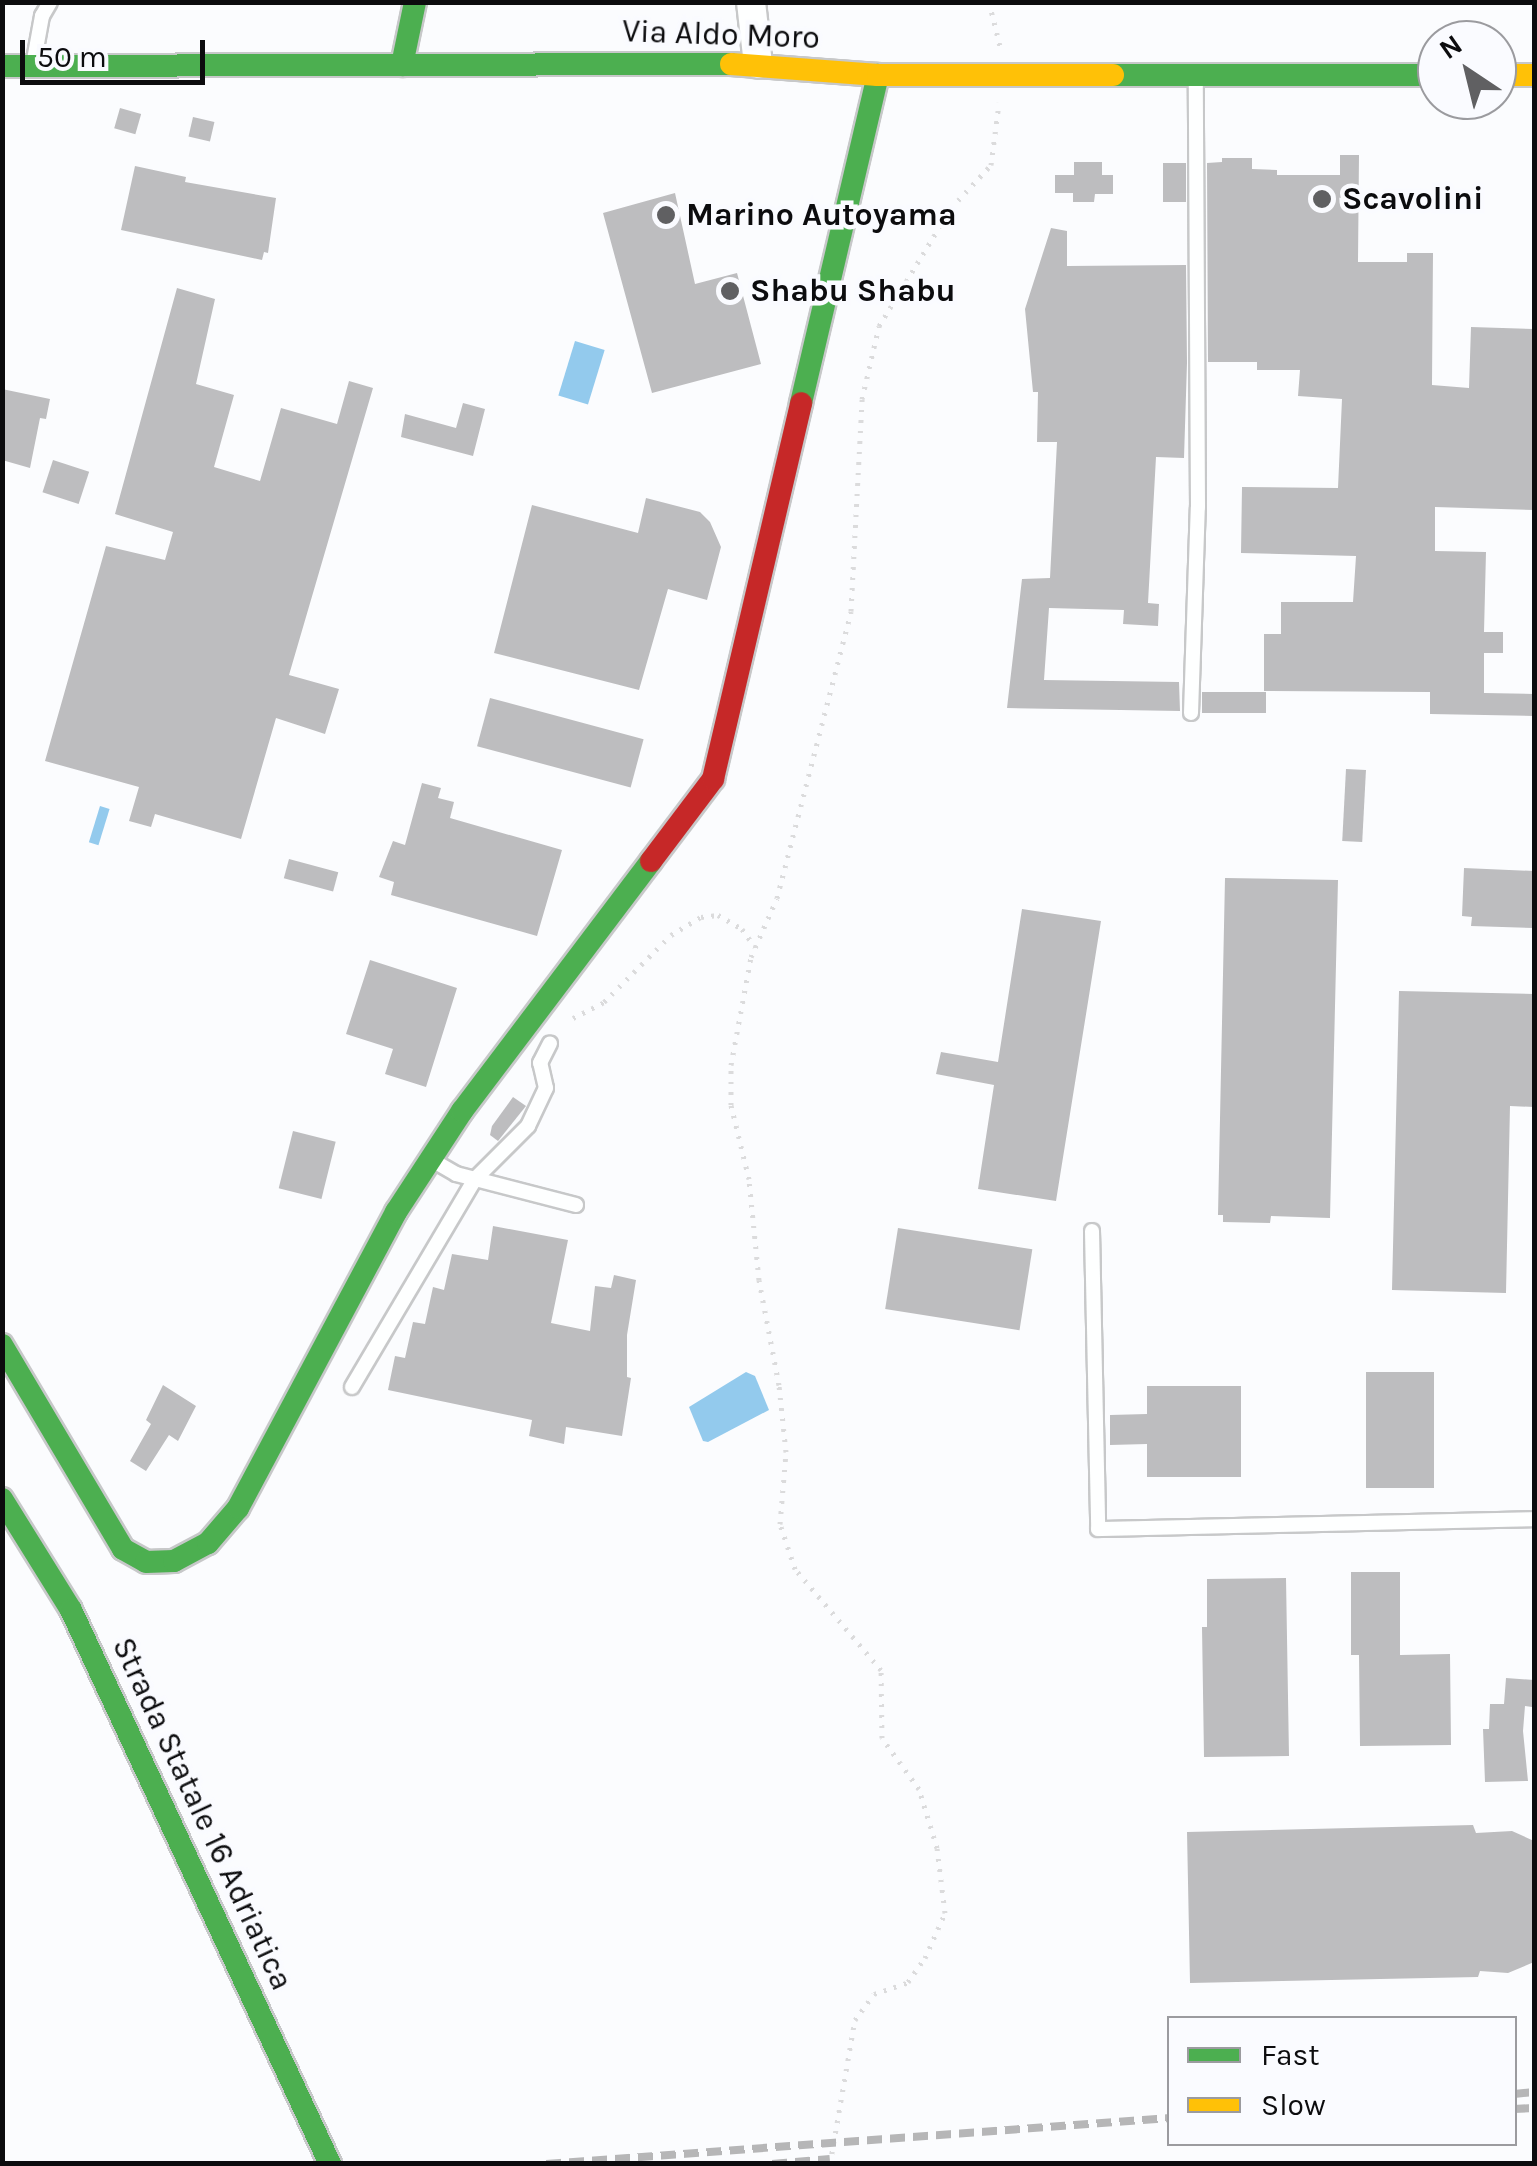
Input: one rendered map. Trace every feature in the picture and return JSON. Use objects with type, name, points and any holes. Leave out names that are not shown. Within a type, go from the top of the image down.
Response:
[{"type":"main road","points":[[402,65],[415,2]]},
{"type":"main road","name":"Via Aldo Moro","points":[[2,66],[758,64],[878,74],[1417,75]]},
{"type":"main road","points":[[2,1344],[123,1548],[146,1562],[174,1561],[208,1543],[238,1508],[372,1251],[432,1159],[580,951],[713,779],[878,74]]},
{"type":"main road","name":"Strada Statale 16 Adriatica","points":[[2,1499],[71,1610],[330,2164]]},
{"type":"street","points":[[751,2],[758,64]]},
{"type":"lane","points":[[33,66],[42,16],[50,2]]},
{"type":"lane","points":[[1191,713],[1198,506],[1196,75]]},
{"type":"lane","points":[[352,1387],[475,1179],[528,1126],[546,1088],[540,1064],[550,1043]]},
{"type":"lane","points":[[432,1159],[456,1174],[576,1205]]},
{"type":"lane","points":[[1092,1231],[1098,1529],[1534,1519]]},
{"type":"path","points":[[989,2],[1001,49]]},
{"type":"path","points":[[830,2164],[855,2020],[874,1994],[908,1982],[925,1958],[944,1914],[937,1848],[919,1789],[882,1738],[881,1670],[796,1569],[780,1524],[786,1452],[779,1385],[758,1280],[749,1179],[732,1105],[731,1064],[756,947],[778,898],[850,611],[862,399],[879,326],[951,208],[991,165],[1000,96]]},
{"type":"path","points":[[550,1043],[570,1020],[604,1002],[672,935],[700,916],[718,915],[742,928],[756,947]]},
{"type":"water","points":[[575,341],[605,350],[588,405],[558,396]]},
{"type":"water","points":[[100,806],[110,809],[98,845],[89,842]]},
{"type":"water","points":[[746,1372],[755,1376],[769,1410],[708,1442],[703,1441],[689,1407]]},
{"type":"building","points":[[120,108],[141,114],[135,134],[114,128]]},
{"type":"building","points":[[193,117],[214,122],[210,141],[189,136]]},
{"type":"building","points":[[1340,155],[1359,155],[1358,262],[1407,262],[1407,253],[1433,253],[1432,385],[1469,388],[1471,327],[1534,329],[1534,510],[1435,507],[1435,551],[1486,552],[1484,632],[1503,632],[1503,653],[1484,653],[1484,693],[1534,694],[1534,716],[1430,714],[1430,692],[1264,691],[1264,634],[1281,634],[1281,602],[1353,602],[1356,556],[1241,553],[1242,487],[1338,488],[1342,399],[1298,396],[1300,370],[1257,370],[1257,362],[1208,362],[1207,163],[1222,162],[1222,158],[1252,158],[1252,169],[1277,170],[1277,175],[1340,175]]},
{"type":"building","points":[[1074,162],[1102,162],[1102,175],[1113,175],[1113,194],[1095,194],[1094,202],[1073,202],[1073,193],[1055,193],[1055,175],[1074,175]]},
{"type":"building","points":[[1163,163],[1186,163],[1186,202],[1163,202]]},
{"type":"building","points":[[135,166],[186,177],[185,182],[276,198],[268,253],[264,252],[262,260],[121,230]]},
{"type":"building","points":[[675,193],[695,284],[737,273],[761,364],[652,393],[603,213]]},
{"type":"building","points":[[1051,228],[1067,231],[1067,266],[1186,265],[1187,363],[1184,458],[1156,457],[1148,603],[1159,604],[1158,626],[1123,624],[1124,610],[1049,608],[1044,680],[1179,682],[1180,711],[1007,708],[1022,579],[1050,578],[1057,442],[1037,442],[1038,392],[1033,392],[1025,309]]},
{"type":"building","points":[[177,288],[215,299],[196,384],[234,395],[214,467],[260,481],[281,408],[337,424],[349,381],[373,388],[289,675],[339,689],[325,734],[276,718],[241,839],[155,814],[151,827],[129,821],[139,787],[45,761],[106,546],[165,560],[173,532],[115,514]]},
{"type":"building","points":[[2,389],[50,399],[46,419],[40,418],[30,468],[2,460]]},
{"type":"building","points":[[463,403],[485,409],[473,456],[401,437],[405,414],[456,428]]},
{"type":"building","points":[[53,460],[89,472],[79,504],[42,492]]},
{"type":"building","points":[[646,498],[700,512],[710,522],[721,547],[707,600],[668,589],[639,690],[494,653],[532,505],[638,533]]},
{"type":"building","points":[[1202,692],[1266,692],[1266,713],[1202,713]]},
{"type":"building","points":[[490,698],[644,739],[631,787],[477,746]]},
{"type":"building","points":[[1346,769],[1366,770],[1362,842],[1342,841]]},
{"type":"building","points":[[422,783],[441,788],[438,798],[454,802],[450,818],[562,850],[537,936],[391,895],[394,882],[379,877],[393,841],[405,845]]},
{"type":"building","points":[[289,859],[338,872],[333,892],[284,878]]},
{"type":"building","points":[[1464,868],[1534,871],[1534,928],[1471,926],[1472,917],[1462,916]]},
{"type":"building","points":[[1225,878],[1338,880],[1330,1218],[1271,1216],[1270,1223],[1223,1222],[1223,1215],[1218,1215]]},
{"type":"building","points":[[1022,909],[1101,921],[1056,1201],[978,1189],[994,1085],[936,1074],[941,1052],[998,1062]]},
{"type":"building","points":[[370,960],[457,988],[426,1087],[385,1074],[393,1049],[346,1034]]},
{"type":"building","points":[[1399,991],[1534,994],[1534,1107],[1510,1106],[1506,1293],[1392,1290]]},
{"type":"building","points":[[513,1097],[526,1106],[498,1141],[490,1135],[492,1126]]},
{"type":"building","points":[[293,1131],[336,1142],[321,1199],[279,1188]]},
{"type":"building","points":[[493,1226],[568,1240],[551,1323],[590,1331],[595,1286],[611,1288],[614,1275],[636,1280],[627,1335],[627,1377],[631,1378],[622,1436],[566,1427],[564,1444],[529,1436],[532,1420],[388,1390],[395,1356],[405,1358],[413,1322],[425,1324],[433,1287],[444,1290],[452,1254],[488,1260]]},
{"type":"building","points":[[898,1228],[1032,1249],[1019,1330],[885,1309]]},
{"type":"building","points":[[1366,1372],[1434,1372],[1434,1488],[1366,1488]]},
{"type":"building","points":[[163,1385],[196,1406],[178,1441],[169,1435],[146,1471],[130,1461],[151,1424],[146,1420]]},
{"type":"building","points":[[1147,1386],[1241,1386],[1241,1477],[1147,1477],[1147,1444],[1110,1445],[1110,1415],[1147,1414]]},
{"type":"building","points":[[1351,1572],[1400,1572],[1400,1655],[1450,1654],[1451,1745],[1360,1746],[1359,1655],[1351,1655]]},
{"type":"building","points":[[1286,1578],[1289,1756],[1204,1757],[1202,1627],[1207,1627],[1207,1579]]},
{"type":"building","points":[[1506,1678],[1534,1680],[1532,1707],[1525,1706],[1523,1731],[1528,1781],[1485,1782],[1483,1729],[1489,1729],[1490,1704],[1504,1704]]},
{"type":"building","points":[[1473,1825],[1476,1833],[1512,1831],[1534,1841],[1534,1962],[1508,1973],[1480,1971],[1478,1977],[1190,1983],[1187,1832]]},
{"type":"railway","points":[[1517,2094],[1534,2092]]},
{"type":"railway","points":[[1517,2109],[1534,2108]]},
{"type":"railway","points":[[546,2164],[1167,2118]]},
{"type":"railway","points":[[772,2164],[830,2159]]},
{"type":"traffic: fast","points":[[402,65],[415,2]]},
{"type":"traffic: fast","points":[[2,66],[731,64]]},
{"type":"traffic: fast","points":[[801,403],[878,75]]},
{"type":"traffic: fast","points":[[1113,75],[1417,75]]},
{"type":"traffic: fast","points":[[2,1345],[123,1549],[146,1562],[174,1561],[208,1543],[238,1508],[396,1212],[462,1111],[651,861]]},
{"type":"traffic: fast","points":[[2,1499],[71,1610],[330,2164]]},
{"type":"traffic: slow","points":[[731,64],[878,75],[1113,75]]},
{"type":"traffic: slow","points":[[1517,75],[1534,75]]},
{"type":"traffic: jam","points":[[651,861],[713,779],[801,403]]},
{"type":"place","name":"Scavolini","points":[[1322,199]]},
{"type":"place","name":"Marino Autoyama","points":[[666,215]]},
{"type":"place","name":"Shabu Shabu","points":[[730,291]]}]
